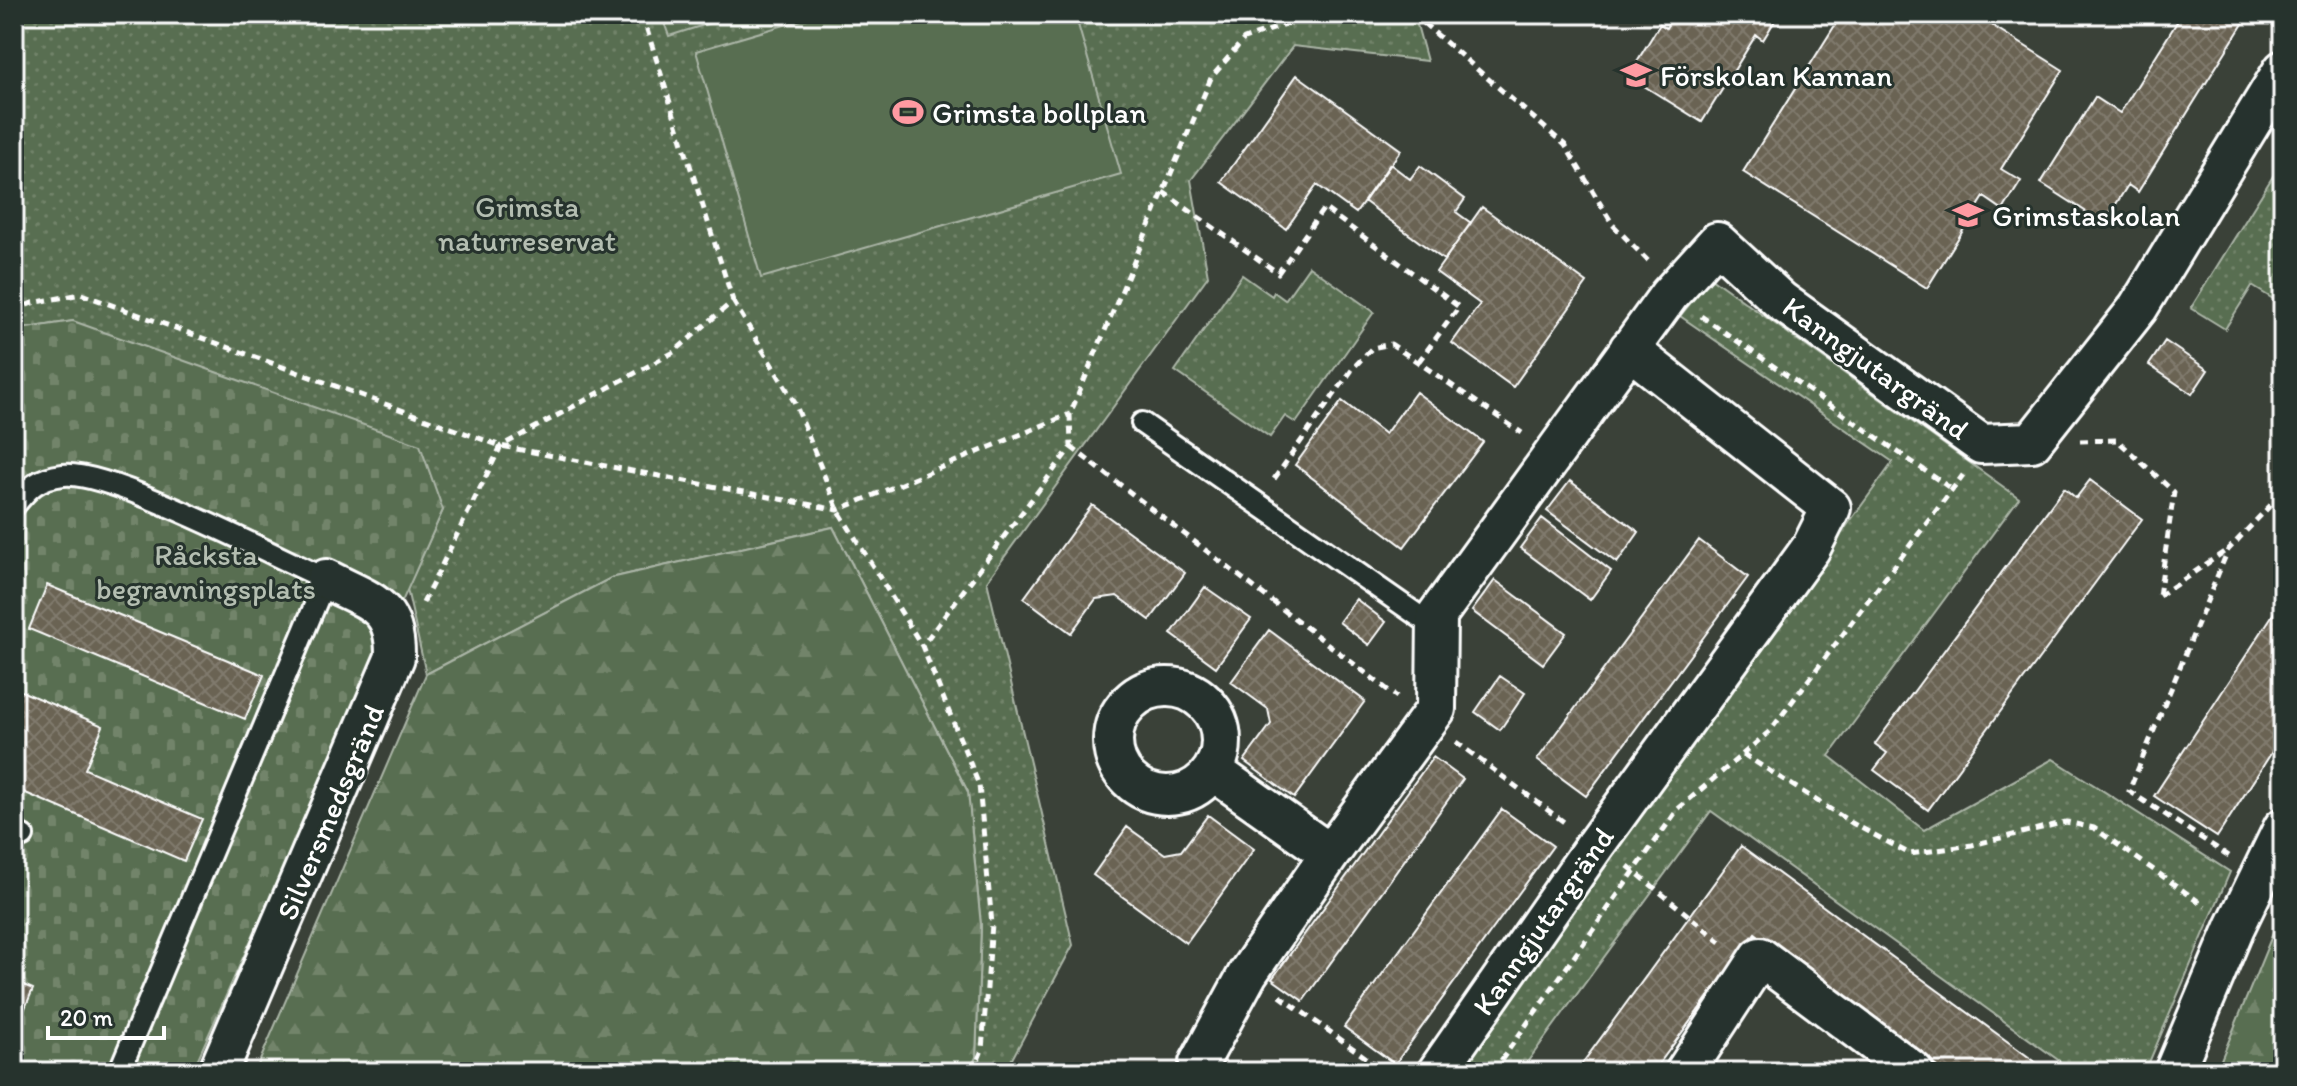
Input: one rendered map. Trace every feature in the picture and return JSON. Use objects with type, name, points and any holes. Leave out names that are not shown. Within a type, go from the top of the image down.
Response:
[{"type":"street","points":[[2032,442],[2138,308],[2283,70]]},
{"type":"street","name":"Kanngjutargränd","points":[[1202,1072],[1199,1063],[1248,973],[1436,709],[1437,615],[1669,295],[1717,242],[1781,301],[1981,444],[2032,442]]},
{"type":"street","name":"Kanngjutargränd","points":[[1437,1072],[1595,845],[1811,548],[1831,508],[1629,349]]},
{"type":"street","points":[[326,579],[381,608],[396,629],[395,657]]},
{"type":"street","name":"Silversmedsgränd","points":[[218,1072],[395,657]]},
{"type":"street","points":[[1213,771],[1330,854]]},
{"type":"street","points":[[2174,1072],[2235,927],[2283,828]]},
{"type":"street","points":[[1685,1072],[1760,957],[1914,1072]]},
{"type":"lane","points":[[1142,423],[1436,628]]},
{"type":"lane","points":[[14,506],[34,481],[67,474],[128,489],[326,579],[119,1072]]},
{"type":"path","points":[[642,14],[733,301],[795,403],[838,510],[922,646],[979,785],[992,924],[982,1050],[973,1072]]},
{"type":"path","points":[[922,646],[1071,447],[1070,414],[1211,78],[1244,39],[1317,14]]},
{"type":"path","points":[[1163,192],[1278,273],[1324,208],[1459,307],[1419,361]]},
{"type":"path","points":[[14,311],[32,303],[81,294],[501,446],[838,510],[1070,414]]},
{"type":"path","points":[[395,657],[501,446],[674,352],[733,301]]},
{"type":"path","points":[[1257,503],[1354,367],[1372,348],[1391,344],[1552,455]]},
{"type":"path","points":[[2032,442],[2117,440],[2174,492],[2159,596],[2228,550],[2283,492]]},
{"type":"path","points":[[1495,1072],[1678,809],[1770,731],[1953,490],[1981,444]]},
{"type":"path","points":[[1071,447],[1427,720],[1595,845],[1635,870],[1689,916]]},
{"type":"path","points":[[2228,550],[2129,791],[2259,876]]},
{"type":"path","points":[[1743,754],[1852,823],[1910,854],[1972,845],[2066,822],[2094,828],[2235,927]]},
{"type":"path","points":[[1248,973],[1386,1072]]},
{"type":"path","points":[[1498,1064],[1511,1072]]},
{"type":"path","points":[[976,1065],[1023,1068],[1029,1072]]},
{"type":"green space","name":"Grimsta naturreservat","points":[[14,14],[1414,14],[1427,61],[1293,46],[1191,180],[1208,276],[987,581],[1073,945],[1005,1072],[969,1072],[976,1057],[981,926],[968,792],[833,527],[611,578],[426,674],[407,589],[443,510],[73,321],[14,330]]},
{"type":"green space","points":[[661,14],[739,14],[669,36]]},
{"type":"green space","name":"Grimsta bollplan","points":[[822,14],[1075,14],[1121,174],[761,278],[696,51]]},
{"type":"green space","points":[[2283,160],[2283,305],[2252,286],[2225,329],[2191,308]]},
{"type":"green space","points":[[1309,266],[1374,312],[1296,423],[1285,416],[1270,437],[1175,371],[1242,275],[1272,296],[1274,292],[1285,300]]},
{"type":"green space","points":[[1711,278],[2019,498],[1829,756],[1924,830],[2053,759],[2230,872],[2145,1072],[2075,1072],[1711,811],[1520,1072],[1451,1072],[1893,462],[1680,316]]},
{"type":"green space","name":"Råcksta begravningsplats","points":[[73,321],[420,445],[443,510],[192,1072],[14,1072],[14,330]]},
{"type":"green space","points":[[833,527],[968,792],[981,926],[976,1057],[969,1072],[255,1072],[426,674],[611,578]]},
{"type":"green space","points":[[2283,910],[2283,1072],[2216,1072],[2278,921]]},
{"type":"building","points":[[1674,14],[1779,14],[1763,40],[1756,35],[1702,122],[1628,76],[1660,24],[1666,28]]},
{"type":"building","points":[[1842,14],[1974,14],[2063,70],[2001,169],[2021,181],[2003,210],[1984,197],[1927,288],[1743,172]]},
{"type":"building","points":[[2182,14],[2249,14],[2138,192],[2128,185],[2104,223],[2041,183],[2095,97],[2120,113]]},
{"type":"building","points":[[1297,75],[1401,150],[1356,213],[1317,185],[1286,229],[1221,182]]},
{"type":"building","points":[[1390,164],[1410,179],[1420,166],[1465,199],[1456,212],[1471,223],[1444,260],[1364,201]]},
{"type":"building","points":[[1482,207],[1587,283],[1513,387],[1452,343],[1480,304],[1436,272]]},
{"type":"building","points":[[2165,341],[2208,370],[2192,394],[2149,365]]},
{"type":"building","points":[[1416,392],[1483,442],[1404,547],[1295,465],[1342,401],[1385,434]]},
{"type":"building","points":[[2090,480],[2142,519],[1928,810],[1874,770],[1887,753],[1875,744],[2064,488],[2076,498]]},
{"type":"building","points":[[1570,481],[1639,532],[1617,563],[1547,511]]},
{"type":"building","points":[[1092,505],[1185,573],[1150,620],[1117,596],[1096,599],[1071,633],[1024,598]]},
{"type":"building","points":[[1542,518],[1611,571],[1590,600],[1520,548]]},
{"type":"building","points":[[1699,540],[1748,577],[1586,796],[1537,760]]},
{"type":"building","points":[[1495,580],[1566,633],[1543,664],[1472,611]]},
{"type":"building","points":[[47,585],[264,675],[245,719],[29,629]]},
{"type":"building","points":[[1205,587],[1251,619],[1216,667],[1171,634]]},
{"type":"building","points":[[1356,599],[1386,622],[1369,645],[1339,622]]},
{"type":"building","points":[[2283,599],[2283,735],[2217,837],[2154,796]]},
{"type":"building","points":[[1269,630],[1365,701],[1294,798],[1244,761],[1271,724],[1268,709],[1231,682]]},
{"type":"building","points":[[1500,676],[1525,693],[1500,730],[1475,712]]},
{"type":"building","points":[[14,688],[103,726],[85,769],[202,819],[184,861],[14,788]]},
{"type":"building","points":[[1433,757],[1463,779],[1303,1001],[1272,979]]},
{"type":"building","points":[[1502,809],[1553,846],[1395,1064],[1344,1027]]},
{"type":"building","points":[[1208,815],[1254,849],[1186,943],[1093,875],[1127,827],[1165,854],[1181,851]]},
{"type":"building","points":[[1741,846],[2049,1072],[1944,1072],[1755,933],[1653,1072],[1576,1072]]},
{"type":"building","points":[[14,981],[33,989],[14,1034]]},
{"type":"place","name":"Förskolan Kannan","points":[[1636,75]]},
{"type":"place","name":"Grimsta bollplan","points":[[908,112]]},
{"type":"place","name":"Grimstaskolan","points":[[1968,215]]}]
